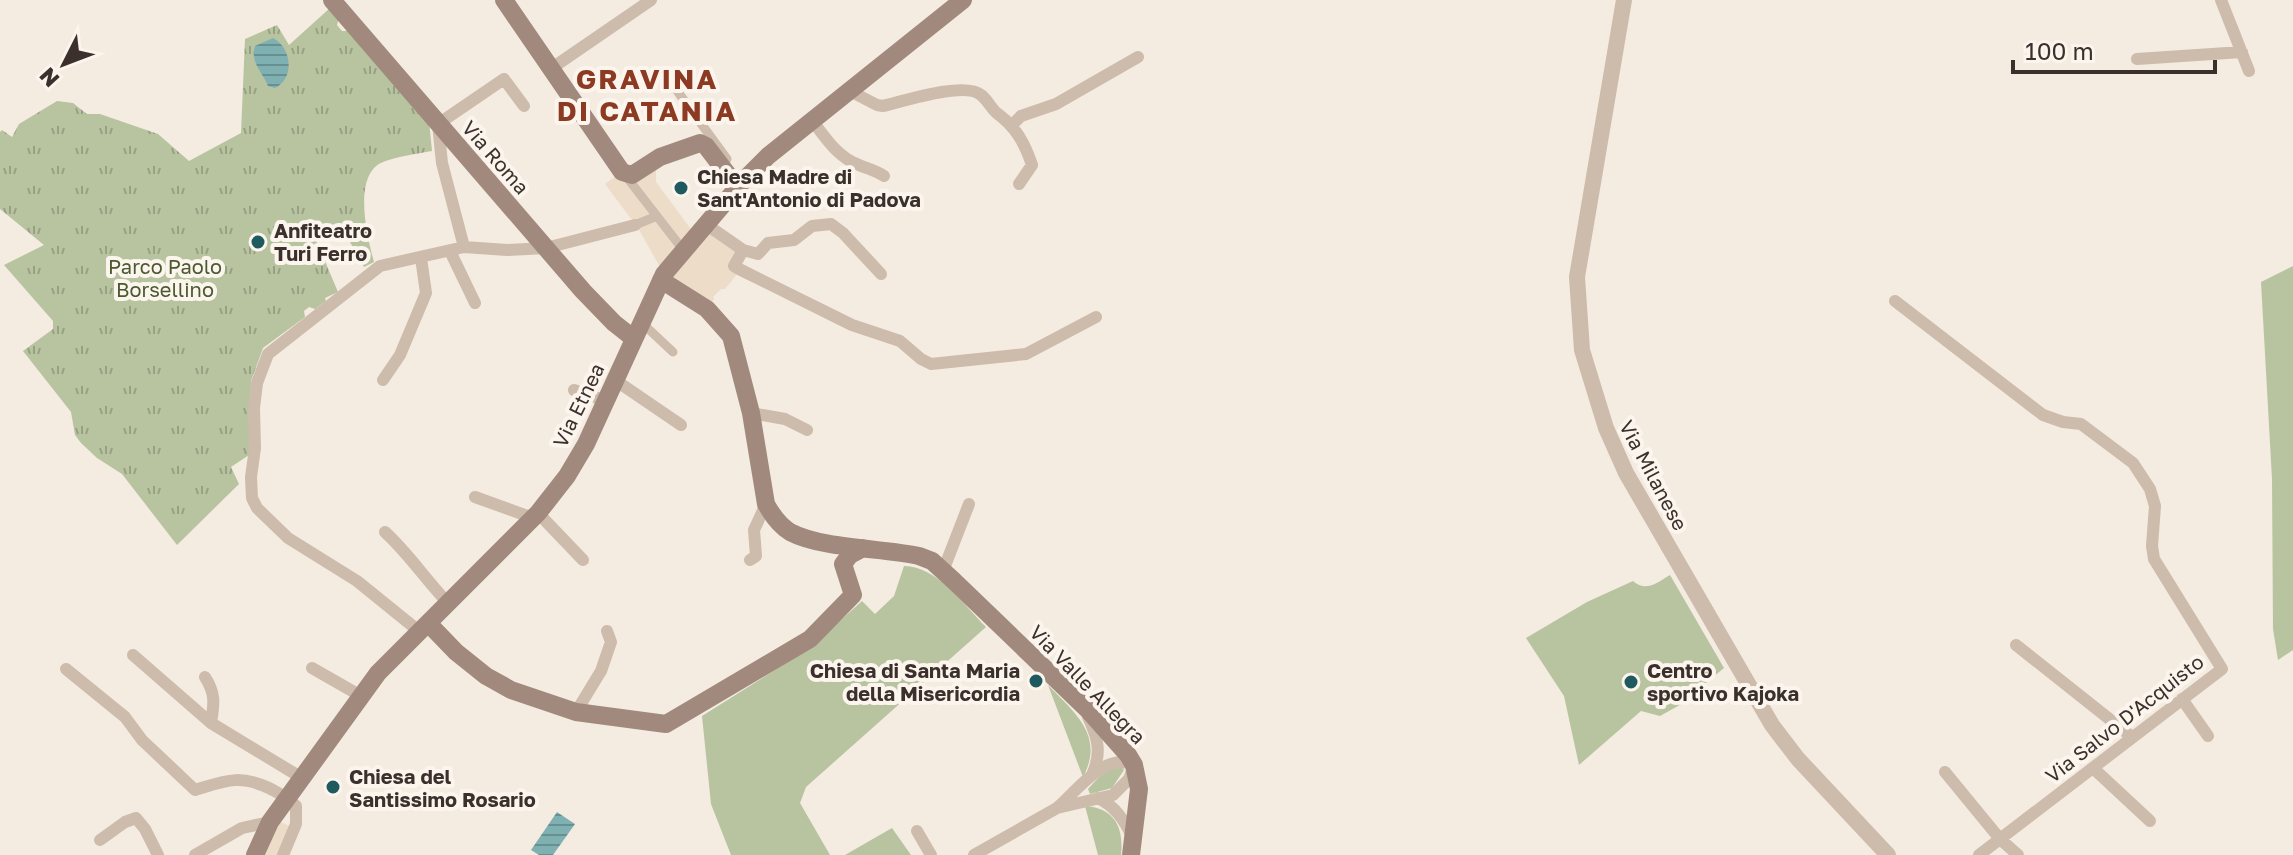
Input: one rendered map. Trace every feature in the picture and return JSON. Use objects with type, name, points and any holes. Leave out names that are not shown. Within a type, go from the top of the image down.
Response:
[{"type":"main road","name":"Via Roma","points":[[332,0],[438,124],[446,143],[614,323],[637,330]]},
{"type":"main road","points":[[504,0],[622,172],[632,175],[660,157],[700,143],[741,184]]},
{"type":"main road","name":"Via Etnea","points":[[255,855],[270,822],[378,673],[535,515],[567,476],[606,401],[661,280],[684,251],[741,184],[811,119],[963,0]]},
{"type":"main road","points":[[424,628],[486,676],[511,690],[576,712],[666,724],[810,639],[853,595],[844,571],[835,559],[810,539],[792,533],[781,525],[766,504],[751,413],[731,336],[707,309],[661,280]]},
{"type":"main road","name":"Via Valle Allegra","points":[[810,539],[919,556],[932,561],[1081,703],[1118,741],[1134,765],[1139,804],[1133,848]]},
{"type":"main road","points":[[844,571],[846,558],[863,548]]},
{"type":"street","points":[[552,68],[636,4],[651,0]]},
{"type":"street","name":"Via Milanese","points":[[1624,0],[1577,277],[1582,350],[1591,387],[1626,473],[1772,725],[1798,759],[1888,855]]},
{"type":"street","points":[[2221,0],[2249,71]]},
{"type":"street","points":[[2137,59],[2242,52]]},
{"type":"street","points":[[1012,125],[1021,116],[1056,104],[1138,57]]},
{"type":"street","points":[[438,124],[504,79],[524,106]]},
{"type":"street","points":[[675,88],[741,184]]},
{"type":"street","points":[[848,90],[883,106],[962,88],[981,94],[995,112],[1012,125],[1032,165],[1019,184]]},
{"type":"street","points":[[811,119],[836,151],[884,176]]},
{"type":"street","points":[[446,143],[449,197],[464,247]]},
{"type":"street","points":[[622,172],[684,251]]},
{"type":"street","points":[[424,628],[288,538],[257,508],[252,498],[251,477],[255,448],[254,408],[257,383],[268,354],[380,266],[464,247],[507,250],[546,248],[635,225],[657,216]]},
{"type":"street","points":[[707,225],[743,250],[758,254],[768,243],[794,240],[812,226],[831,224],[881,274]]},
{"type":"street","points":[[743,250],[734,266],[852,325],[900,341],[931,364],[1026,354],[1096,317]]},
{"type":"street","points":[[450,251],[475,303]]},
{"type":"street","points":[[383,380],[400,355],[426,293],[421,258]]},
{"type":"street","name":"Via Salvo D'Acquisto","points":[[1895,301],[2043,415],[2081,424],[2133,463],[2150,489],[2155,506],[2154,559],[2222,669],[1979,855]]},
{"type":"street","points":[[637,330],[673,352]]},
{"type":"street","points":[[615,380],[681,425]]},
{"type":"street","points":[[574,390],[606,401]]},
{"type":"street","points":[[751,413],[785,419],[807,430]]},
{"type":"street","points":[[475,497],[535,515],[583,560]]},
{"type":"street","points":[[750,560],[756,556],[754,530],[766,504]]},
{"type":"street","points":[[943,571],[969,504]]},
{"type":"street","points":[[385,532],[408,553],[425,579],[448,603]]},
{"type":"street","points":[[576,712],[601,671],[611,642],[607,631]]},
{"type":"street","points":[[2016,645],[2132,737]]},
{"type":"street","points":[[133,655],[211,723],[302,778]]},
{"type":"street","points":[[312,668],[361,696]]},
{"type":"street","points":[[66,669],[125,717],[142,740],[195,790],[227,780],[243,779],[288,798],[296,806],[296,824],[283,855]]},
{"type":"street","points":[[205,677],[214,690],[215,707],[211,723]]},
{"type":"street","points":[[2182,699],[2208,736]]},
{"type":"street","points":[[1081,703],[1099,746],[1091,777]]},
{"type":"street","points":[[974,855],[1057,808],[1112,762],[1126,761],[1134,765],[1129,779],[1119,791],[1057,808]]},
{"type":"street","points":[[2093,768],[2150,821]]},
{"type":"street","points":[[1945,772],[2000,839],[2018,855]]},
{"type":"street","points":[[1098,798],[1108,802],[1120,815],[1133,848]]},
{"type":"street","points":[[100,840],[136,818],[158,855]]},
{"type":"street","points":[[195,855],[242,828],[270,822]]},
{"type":"street","points":[[917,831],[931,855]]},
{"type":"green space","name":"Parco Paolo Borsellino","points":[[330,8],[339,18],[337,25],[342,31],[350,31],[429,121],[432,151],[383,162],[373,169],[368,179],[364,207],[374,262],[364,267],[341,226],[316,240],[338,292],[325,298],[326,301],[315,309],[309,307],[304,311],[305,317],[263,348],[251,381],[249,455],[231,467],[239,484],[177,545],[122,474],[81,443],[75,435],[71,412],[23,351],[53,329],[53,321],[4,265],[44,245],[0,209],[0,132],[2,130],[12,137],[19,124],[57,101],[73,103],[87,114],[100,114],[158,134],[189,161],[241,133],[245,39],[277,25],[289,45]]},
{"type":"green space","points":[[2293,266],[2293,650],[2278,660],[2273,629],[2272,479],[2261,282]]},
{"type":"green space","points":[[904,566],[928,572],[939,580],[986,627],[806,787],[800,803],[830,855],[731,855],[711,804],[702,716],[810,648],[862,601],[875,614],[894,596]]},
{"type":"green space","name":"Centro sportivo Kajoka","points":[[1670,575],[1724,668],[1678,706],[1660,716],[1641,711],[1579,765],[1564,696],[1526,638],[1587,602],[1633,581],[1647,586]]},
{"type":"green space","points":[[1048,685],[1077,716],[1089,737],[1091,749],[1083,777]]},
{"type":"green space","points":[[1121,766],[1124,770],[1112,788],[1090,794],[1088,789],[1099,778]]},
{"type":"green space","points":[[1085,806],[1104,811],[1115,821],[1121,836],[1121,855],[1098,855]]},
{"type":"green space","points":[[892,828],[911,855],[845,855]]},
{"type":"shaded area","points":[[656,170],[656,182],[696,236],[707,225],[748,253],[737,274],[725,289],[713,297],[711,303],[664,274],[638,228],[605,184],[622,172]]},
{"type":"shaded area","points":[[273,818],[291,827],[280,855],[255,855]]},
{"type":"water","points":[[273,38],[284,49],[289,63],[286,77],[275,88],[268,86],[254,57],[255,46]]},
{"type":"water","points":[[557,812],[575,824],[553,855],[539,855],[531,850]]},
{"type":"place","name":"Chiesa Madre di Sant'Antonio di Padova","points":[[681,188]]},
{"type":"place","name":"Anfiteatro Turi Ferro","points":[[258,242]]},
{"type":"place","name":"Chiesa di Santa Maria della Misericordia","points":[[1036,681]]},
{"type":"place","name":"Centro sportivo Kajoka","points":[[1631,682]]},
{"type":"place","name":"Chiesa del Santissimo Rosario","points":[[333,787]]},
{"type":"district","name":"GRAVINA DI CATANIA","points":[[647,94]]}]
